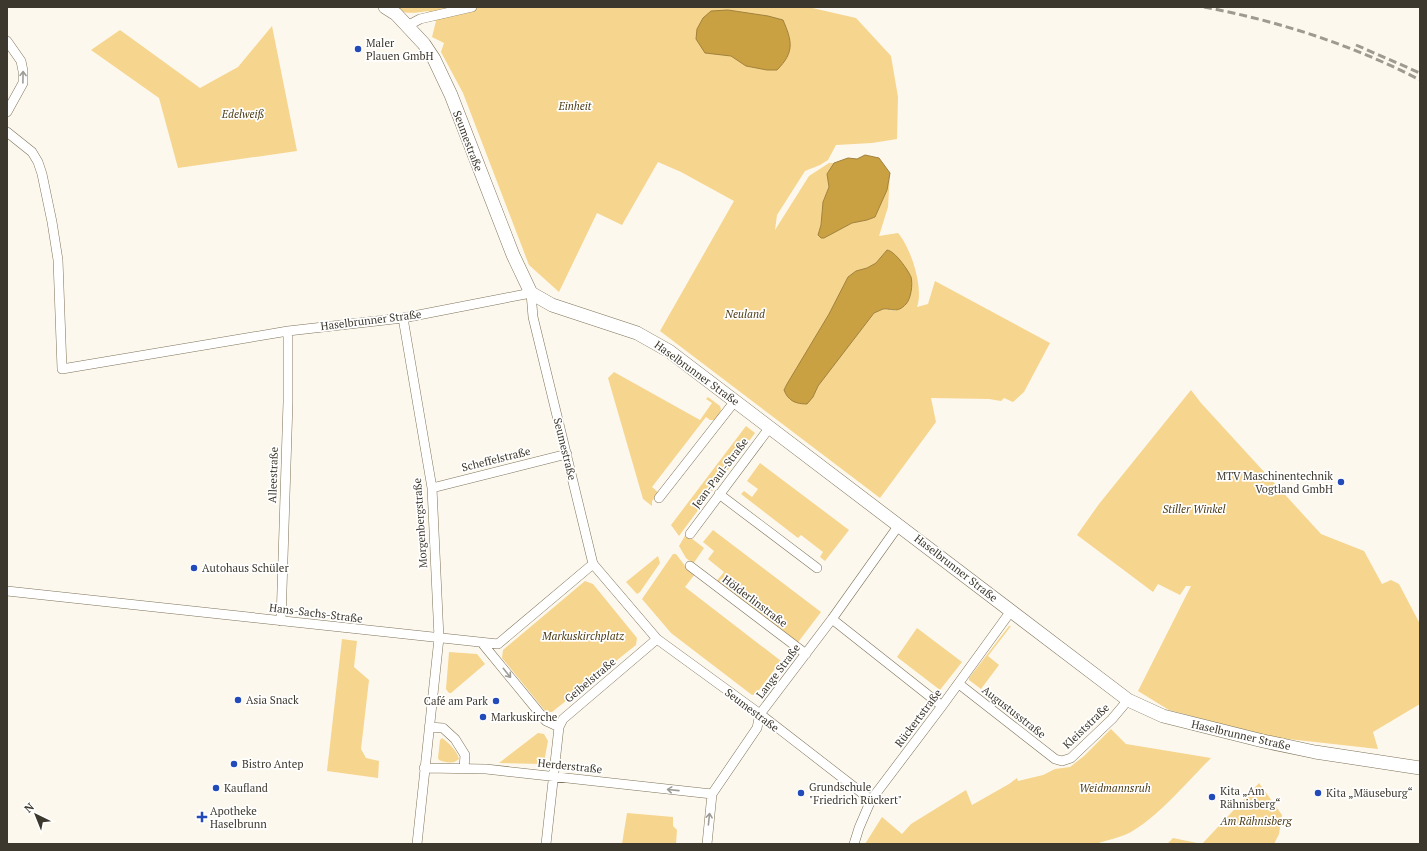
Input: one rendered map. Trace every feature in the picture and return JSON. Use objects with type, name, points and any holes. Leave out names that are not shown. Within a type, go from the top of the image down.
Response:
[{"type":"street","name":"Seumestraße","points":[[385,7],[396,14],[424,44],[434,59],[451,95],[513,255],[531,293],[533,317],[593,564],[658,639],[760,714],[871,800]]},
{"type":"street","points":[[407,26],[420,19],[472,7]]},
{"type":"street","points":[[7,41],[21,61],[24,83],[7,112]]},
{"type":"street","name":"Haselbrunner Straße","points":[[7,132],[32,152],[38,162],[42,174],[58,260],[62,369],[288,331],[403,318],[531,293],[552,305],[637,333],[669,351],[1128,700],[1163,716],[1263,741],[1315,752],[1420,768]]},
{"type":"street","name":"Morgenbergstraße","points":[[403,318],[432,488],[438,638],[417,844]]},
{"type":"street","name":"Alleestraße","points":[[280,621],[288,402],[288,331]]},
{"type":"street","points":[[660,498],[735,401]]},
{"type":"street","name":"Jean-Paul-Straße","points":[[690,534],[770,427]]},
{"type":"street","name":"Scheffelstraße","points":[[432,488],[566,454]]},
{"type":"street","points":[[719,494],[817,568]]},
{"type":"street","name":"Lange Straße","points":[[707,844],[712,794],[757,728],[760,714],[832,619],[899,525]]},
{"type":"street","name":"Hans-Sachs-Straße","points":[[7,591],[498,644],[593,564]]},
{"type":"street","name":"Hölderlinstraße","points":[[690,566],[806,654]]},
{"type":"street","name":"Rückertstraße","points":[[854,844],[871,800],[959,684],[1011,611]]},
{"type":"street","points":[[832,619],[942,706]]},
{"type":"street","name":"Geibelstraße","points":[[558,727],[563,719],[658,639]]},
{"type":"street","points":[[482,643],[546,721],[558,727],[546,844]]},
{"type":"street","name":"Augustusstraße","points":[[959,684],[1055,759]]},
{"type":"street","name":"Kleiststraße","points":[[1055,759],[1062,761],[1071,758],[1112,719],[1128,700]]},
{"type":"street","points":[[429,727],[443,728],[456,739],[465,756],[464,768]]},
{"type":"street","name":"Herderstraße","points":[[424,768],[486,768],[712,794]]},
{"type":"green space","points":[[391,7],[808,7],[856,18],[891,56],[898,97],[897,139],[872,143],[836,145],[828,160],[805,171],[777,215],[775,230],[809,176],[829,163],[834,163],[827,174],[829,187],[823,202],[821,225],[818,235],[821,238],[824,238],[852,223],[875,217],[887,190],[890,173],[888,207],[879,236],[898,233],[903,240],[915,268],[919,290],[917,307],[928,304],[935,281],[1050,343],[1024,392],[1013,402],[1004,398],[1001,401],[989,399],[931,398],[936,422],[880,498],[660,331],[734,201],[681,172],[658,162],[622,225],[597,213],[559,292],[529,265],[463,93],[441,52],[444,43],[432,37],[436,21],[428,11],[409,13],[395,10]],"holes":[[[887,250],[896,311],[883,309],[874,313],[818,386],[813,397],[790,400],[784,390],[829,314],[848,277],[856,271],[867,268],[876,263]]]},
{"type":"green space","name":"Edelweiß","points":[[272,26],[297,151],[178,168],[159,98],[91,50],[120,30],[200,88],[238,67]]},
{"type":"green space","points":[[614,372],[700,420],[712,403],[706,399],[708,397],[720,406],[721,409],[720,414],[714,420],[710,420],[706,417],[652,487],[659,493],[652,501],[652,506],[643,499],[608,378]]},
{"type":"green space","name":"Stiller Winkel","points":[[1191,390],[1201,403],[1321,534],[1364,551],[1382,584],[1391,580],[1399,584],[1420,624],[1420,704],[1373,732],[1378,749],[1270,737],[1169,710],[1138,691],[1191,586],[1186,586],[1180,595],[1158,584],[1153,592],[1077,535],[1099,504]]},
{"type":"green space","points":[[746,426],[755,433],[679,536],[671,525]]},
{"type":"green space","points":[[760,463],[849,530],[825,561],[820,557],[823,552],[801,535],[798,538],[741,494],[744,491],[752,497],[758,489],[747,481]]},
{"type":"green space","points":[[713,530],[821,612],[796,645],[715,583],[724,572],[708,559],[714,551],[703,542]]},
{"type":"green space","points":[[686,534],[704,548],[693,564],[686,558],[679,546]]},
{"type":"green space","points":[[673,554],[676,554],[686,567],[695,574],[685,587],[781,661],[756,694],[752,695],[671,633],[642,599]]},
{"type":"green space","points":[[658,556],[660,563],[640,592],[637,594],[626,582]]},
{"type":"green space","name":"Markuskirchplatz","points":[[585,581],[593,584],[637,638],[636,645],[552,712],[546,712],[502,658],[503,650]]},
{"type":"green space","points":[[1009,626],[1011,626],[988,656],[999,665],[981,689],[969,680],[969,678]]},
{"type":"green space","points":[[917,628],[962,662],[940,690],[897,657]]},
{"type":"green space","points":[[342,639],[357,641],[354,667],[369,680],[361,749],[366,758],[379,761],[378,778],[327,771]]},
{"type":"green space","points":[[449,652],[477,654],[485,664],[451,693],[449,693],[446,689]]},
{"type":"green space","name":"Weidmannsruh","points":[[1111,729],[1126,744],[1211,758],[1183,788],[1139,827],[1125,835],[1096,844],[865,844],[882,817],[902,834],[911,824],[966,790],[972,805],[1017,778],[1018,781],[1043,775],[1055,769],[1070,767],[1084,756]]},
{"type":"green space","points":[[538,733],[544,734],[548,741],[543,764],[499,763]]},
{"type":"green space","points":[[442,738],[457,753],[459,759],[457,761],[444,762],[439,760],[440,740]]},
{"type":"green space","name":"Am Rähnisberg","points":[[1259,783],[1282,815],[1279,834],[1274,844],[1202,844]]},
{"type":"green space","points":[[627,813],[673,817],[673,826],[677,830],[676,844],[622,844]]},
{"type":"green space","name":"Am Rähnisberg","points":[[1173,838],[1202,844],[1167,844]]},
{"type":"shaded area","points":[[728,10],[768,16],[783,20],[790,40],[790,46],[787,58],[777,70],[767,70],[746,66],[731,56],[705,53],[696,39],[697,29],[703,18],[711,11]]},
{"type":"shaded area","points":[[865,155],[879,158],[890,173],[887,190],[875,217],[852,223],[824,238],[821,238],[818,235],[821,225],[823,202],[829,187],[827,174],[834,163],[848,158],[857,159]]},
{"type":"shaded area","points":[[887,250],[897,257],[911,277],[912,283],[908,302],[897,310],[883,309],[874,313],[818,386],[813,397],[807,404],[793,401],[788,397],[784,390],[829,314],[848,277],[856,271],[867,268],[876,263]]},
{"type":"railway","points":[[1204,7],[1260,19],[1342,45],[1395,67],[1420,80]]},
{"type":"railway","points":[[1356,45],[1420,73]]},
{"type":"place","name":"Maler Plauen GmbH","points":[[358,49]]},
{"type":"place","name":"MTV Maschinentechnik Vogtland GmbH","points":[[1341,482]]},
{"type":"place","name":"Autohaus Schüler","points":[[194,568]]},
{"type":"place","name":"Asia Snack","points":[[238,700]]},
{"type":"place","name":"Café am Park","points":[[496,701]]},
{"type":"place","name":"Markuskirche","points":[[483,717]]},
{"type":"place","name":"Bistro Antep","points":[[234,764]]},
{"type":"place","name":"Kaufland","points":[[216,788]]},
{"type":"place","name":"Grundschule \"Friedrich Rückert\"","points":[[801,793]]},
{"type":"place","name":"Kita „Mäuseburg“","points":[[1318,793]]},
{"type":"place","name":"Kita „Am Rähnisberg“","points":[[1212,797]]},
{"type":"place","name":"Apotheke Haselbrunn","points":[[202,817]]},
{"type":"park label","name":"Einheit","points":[[575,106]]},
{"type":"park label","name":"Neuland","points":[[745,314]]}]
